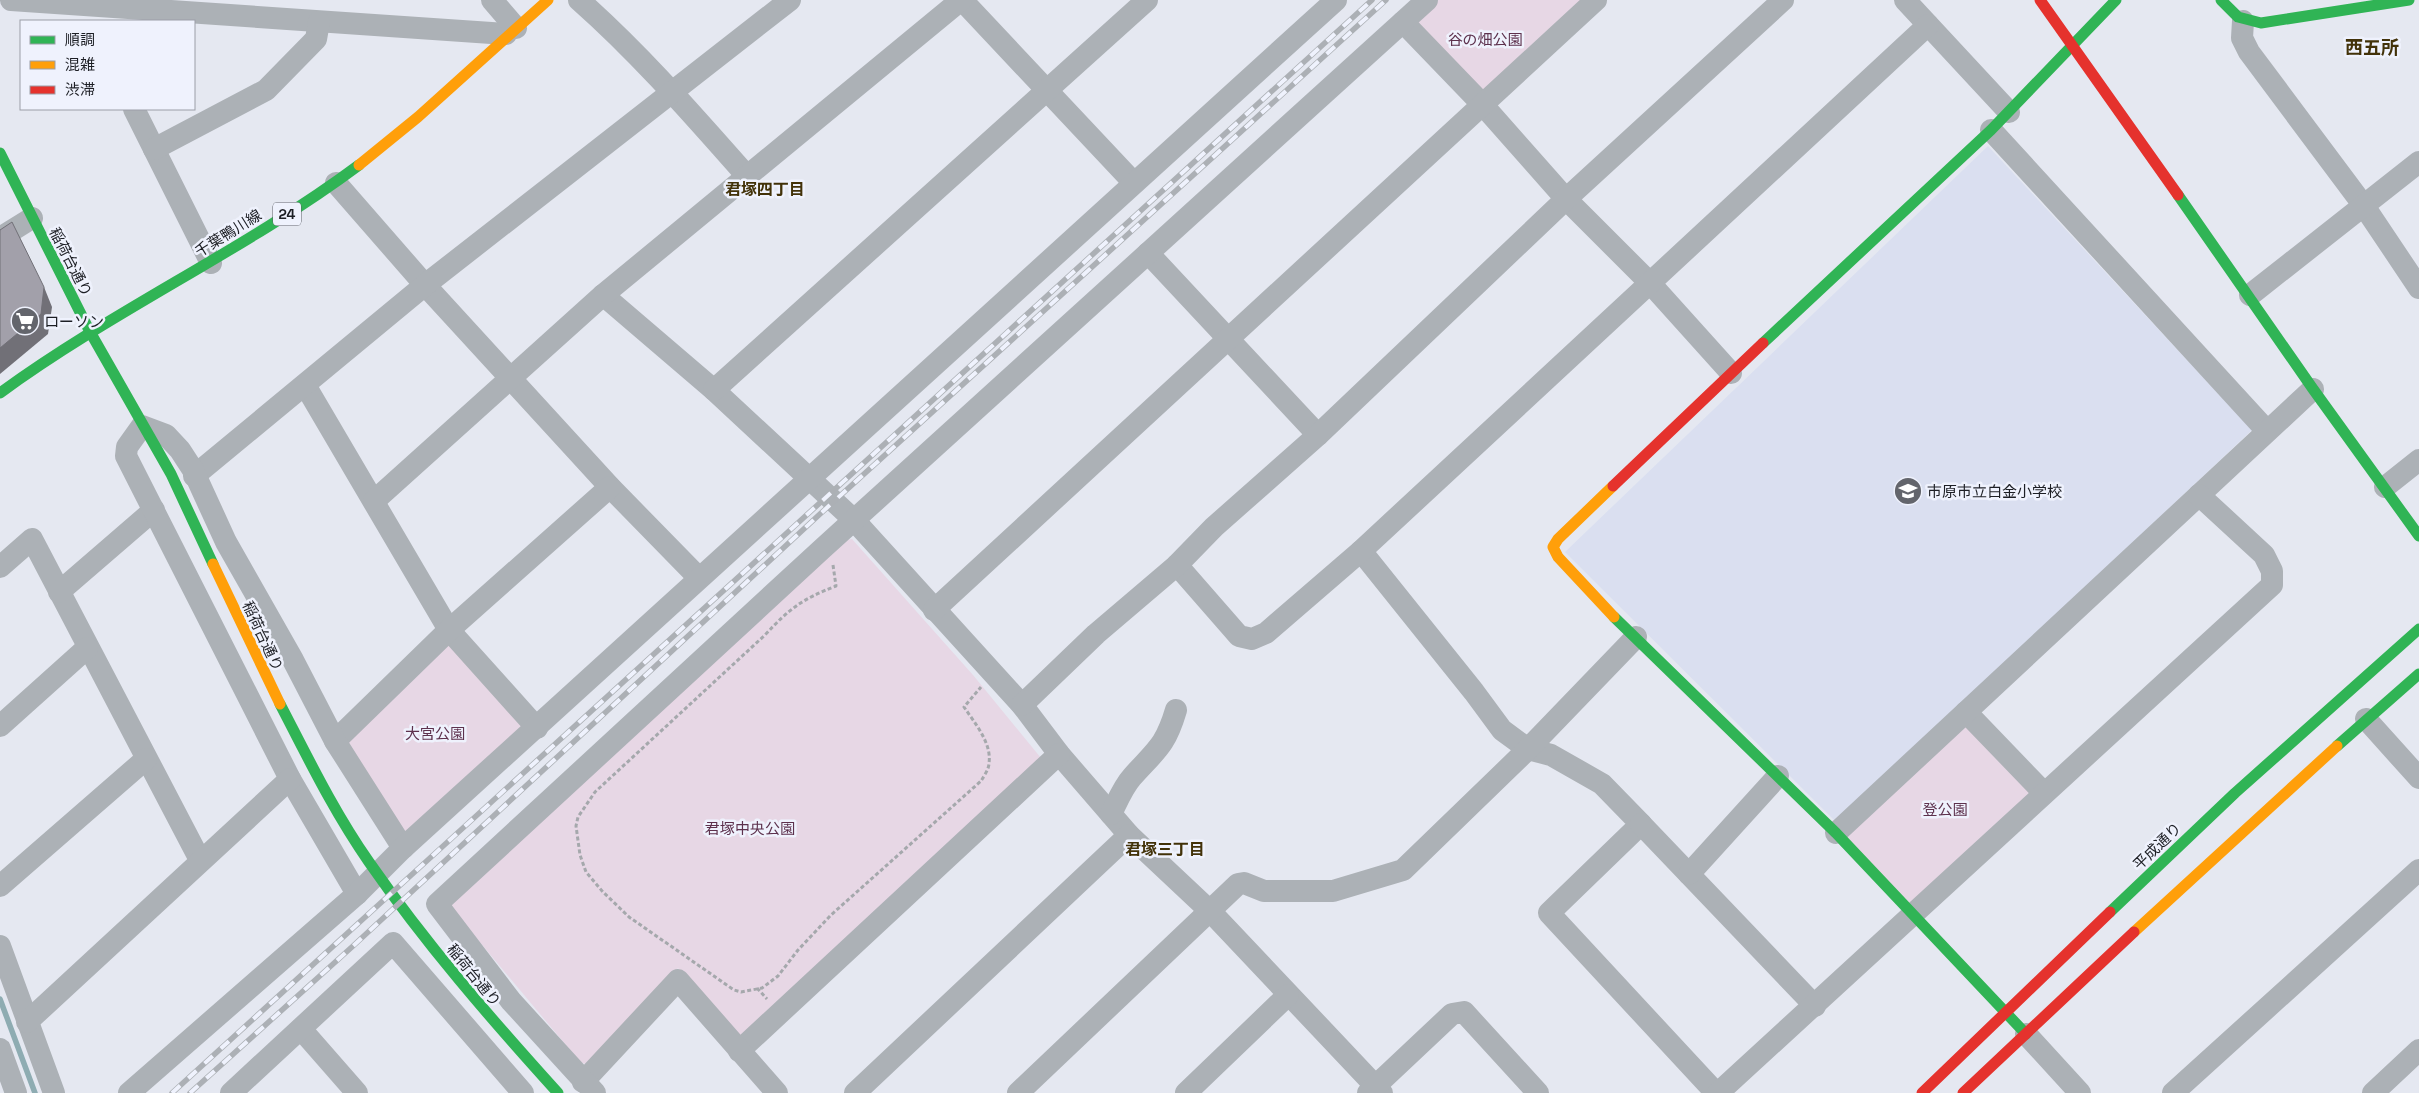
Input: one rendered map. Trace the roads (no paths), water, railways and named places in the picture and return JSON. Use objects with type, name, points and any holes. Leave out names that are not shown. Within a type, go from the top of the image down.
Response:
[{"type":"street","points":[[11,0],[106,15],[511,31]]},
{"type":"street","points":[[492,0],[511,31]]},
{"type":"street","name":"千葉鴨川線","points":[[0,393],[89,330],[211,263],[336,183],[400,130],[548,0]]},
{"type":"street","points":[[579,0],[614,31],[672,91],[746,175]]},
{"type":"street","points":[[194,476],[425,286],[790,0]]},
{"type":"street","points":[[374,501],[603,295],[746,175],[961,0],[1134,183]]},
{"type":"street","points":[[714,390],[1147,0]]},
{"type":"street","points":[[129,1093],[357,894],[403,848],[1336,0]]},
{"type":"street","points":[[777,1093],[678,980],[589,1088],[511,1001],[437,904],[822,549],[1427,0]]},
{"type":"street","points":[[934,610],[1596,0]]},
{"type":"street","points":[[1022,704],[1096,634],[1177,565],[1214,527],[1318,435],[1566,199],[1783,0]]},
{"type":"street","points":[[1905,0],[2009,112]]},
{"type":"street","points":[[2040,0],[2250,295],[2313,389],[2419,536]]},
{"type":"street","points":[[2080,1093],[1836,833],[1600,603],[1558,557],[1553,548],[1558,539],[1731,373],[1991,130],[2073,47],[2116,0]]},
{"type":"street","points":[[2221,0],[2234,15],[2243,21],[2261,23],[2408,0]]},
{"type":"street","points":[[2243,21],[2242,38],[2249,52],[2364,206],[2419,288]]},
{"type":"street","points":[[154,149],[266,90],[316,39],[319,22]]},
{"type":"street","points":[[1403,22],[1482,104],[1566,199],[1650,283],[1731,373]]},
{"type":"street","points":[[1177,565],[1239,636],[1252,639],[1266,633],[1361,552],[1928,25]]},
{"type":"street","points":[[134,110],[211,263]]},
{"type":"street","points":[[1991,130],[2267,431]]},
{"type":"street","name":"稲荷台通り","points":[[0,153],[89,330],[171,474],[279,703],[329,798],[368,861],[458,981],[558,1093]]},
{"type":"street","points":[[2250,295],[2419,162]]},
{"type":"street","points":[[336,183],[425,286],[512,378],[610,487],[700,578]]},
{"type":"street","points":[[0,238],[32,218]]},
{"type":"street","points":[[1148,253],[1227,340],[1318,435]]},
{"type":"street","points":[[603,295],[714,390],[854,520],[934,610],[1022,704],[1060,754],[1129,835],[1211,912],[1375,1091],[1452,1014],[1464,1012],[1538,1093]]},
{"type":"street","points":[[305,384],[449,630],[537,728]]},
{"type":"street","points":[[1836,833],[2313,389]]},
{"type":"street","points":[[357,894],[290,779],[126,456],[127,447],[142,426],[166,435],[180,450],[226,542],[293,660],[335,741],[403,848]]},
{"type":"street","points":[[2385,487],[2419,460]]},
{"type":"street","points":[[335,741],[449,630],[610,487]]},
{"type":"street","points":[[1641,824],[1549,912],[1717,1093],[1815,1006],[2272,585],[2272,571],[2264,556],[2199,495]]},
{"type":"street","points":[[59,592],[154,510]]},
{"type":"street","points":[[0,567],[32,539],[87,648],[200,860]]},
{"type":"street","points":[[1361,552],[1502,730],[1528,749],[1551,755],[1602,784],[1815,1006]]},
{"type":"street","name":"平成通り","points":[[1922,1093],[2007,1014],[2175,849],[2419,628]]},
{"type":"street","points":[[1018,1093],[1211,912],[1238,884],[1244,883],[1264,891],[1333,891],[1403,870],[1528,749],[1636,637]]},
{"type":"street","points":[[0,726],[87,648]]},
{"type":"street","points":[[1964,1093],[2193,877],[2366,719],[2419,674]]},
{"type":"street","points":[[1111,814],[1131,778],[1153,756],[1169,734],[1176,710]]},
{"type":"street","points":[[1966,712],[2044,793]]},
{"type":"street","points":[[2366,719],[2419,778]]},
{"type":"street","points":[[739,1051],[1060,754]]},
{"type":"street","points":[[0,886],[146,760]]},
{"type":"street","points":[[1689,874],[1778,776]]},
{"type":"street","points":[[27,1022],[200,860],[290,779]]},
{"type":"street","points":[[855,1093],[1129,835]]},
{"type":"street","points":[[2174,1093],[2302,974],[2419,870]]},
{"type":"street","points":[[231,1093],[393,943],[523,1093]]},
{"type":"street","points":[[0,946],[54,1093]]},
{"type":"street","points":[[1186,1093],[1288,995]]},
{"type":"street","points":[[301,1029],[357,1093]]},
{"type":"street","points":[[0,1050],[16,1093]]},
{"type":"street","points":[[2373,1093],[2419,1050]]},
{"type":"waterway","points":[[0,999],[35,1093]]},
{"type":"railway","points":[[172,1093],[1372,0]]},
{"type":"railway","points":[[190,1093],[353,946],[820,514],[1386,0]]},
{"type":"place","name":"ローソン","points":[[25,321]]},
{"type":"place","name":"市原市立白金小学校","points":[[1908,491]]},
{"type":"district","name":"西五所","points":[[2372,47]]},
{"type":"district","name":"君塚四丁目","points":[[765,189]]},
{"type":"district","name":"君塚三丁目","points":[[1165,849]]},
{"type":"park label","name":"谷の畑公園","points":[[1485,39]]},
{"type":"park label","name":"大宮公園","points":[[435,733]]},
{"type":"park label","name":"登公園","points":[[1945,809]]},
{"type":"park label","name":"君塚中央公園","points":[[750,828]]}]
